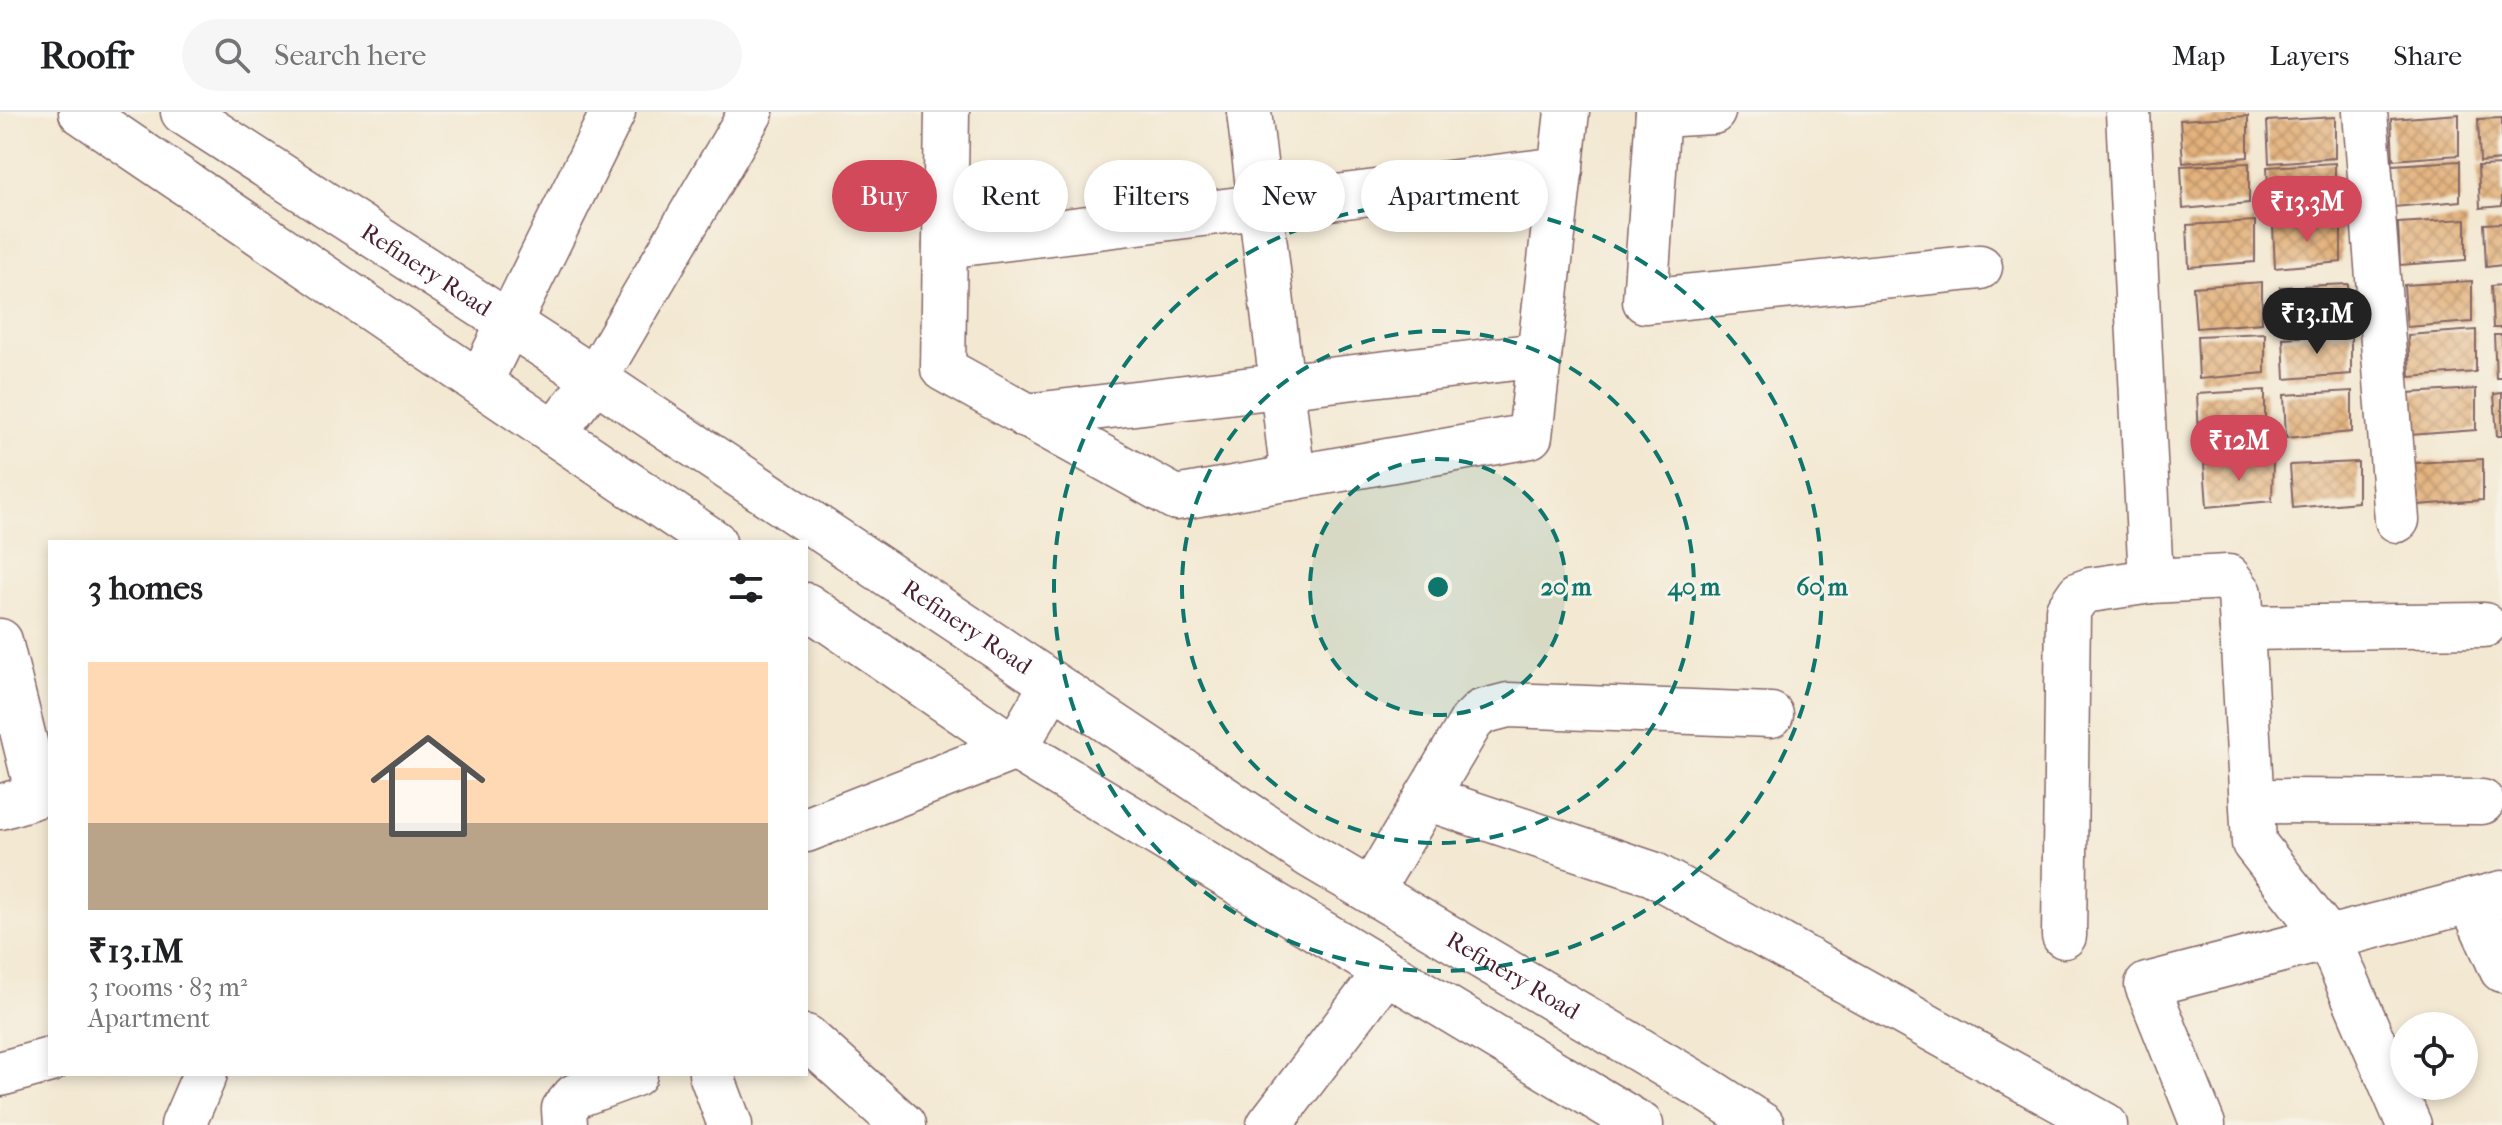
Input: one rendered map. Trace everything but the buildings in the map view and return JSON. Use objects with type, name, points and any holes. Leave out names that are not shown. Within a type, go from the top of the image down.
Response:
[{"type":"street","points":[[81,112],[711,540]]},
{"type":"street","name":"Refinery Road","points":[[183,112],[595,379],[1309,855],[1762,1125]]},
{"type":"street","points":[[480,382],[613,112]]},
{"type":"street","points":[[554,433],[595,379],[751,112]]},
{"type":"street","points":[[947,112],[943,369],[1176,498],[1530,436],[1567,112]]},
{"type":"street","points":[[1249,112],[1255,160]]},
{"type":"street","points":[[1713,112],[1658,114],[1645,301],[1980,267]]},
{"type":"street","points":[[2128,112],[2151,581]]},
{"type":"street","points":[[2365,112],[2397,520]]},
{"type":"street","points":[[1345,196],[1561,169]]},
{"type":"street","points":[[945,246],[1233,210]]},
{"type":"street","points":[[1264,232],[1293,478]]},
{"type":"street","points":[[1026,416],[1539,355]]},
{"type":"street","points":[[2064,936],[2068,610],[2079,594],[2090,590],[2151,581],[2228,577],[2240,593],[2254,843],[2329,939],[2409,1125]]},
{"type":"street","points":[[808,606],[1015,748],[1641,1125]]},
{"type":"street","points":[[2242,628],[2484,625]]},
{"type":"street","points":[[0,641],[38,795],[0,807]]},
{"type":"street","points":[[808,829],[1015,748],[1052,685]]},
{"type":"street","points":[[1371,891],[1471,722],[1481,712],[1508,705],[1771,715]]},
{"type":"street","points":[[1426,798],[1653,874],[2105,1125]]},
{"type":"street","points":[[2252,801],[2482,802]]},
{"type":"street","points":[[2203,1125],[2147,985],[2486,897],[2502,970]]},
{"type":"street","points":[[1269,1125],[1385,973]]},
{"type":"street","points":[[808,1039],[903,1125]]},
{"type":"street","points":[[0,1074],[48,1061]]},
{"type":"street","points":[[183,1125],[204,1076]]},
{"type":"street","points":[[565,1125],[564,1109],[575,1096],[630,1076]]},
{"type":"street","points":[[712,1076],[730,1125]]}]
